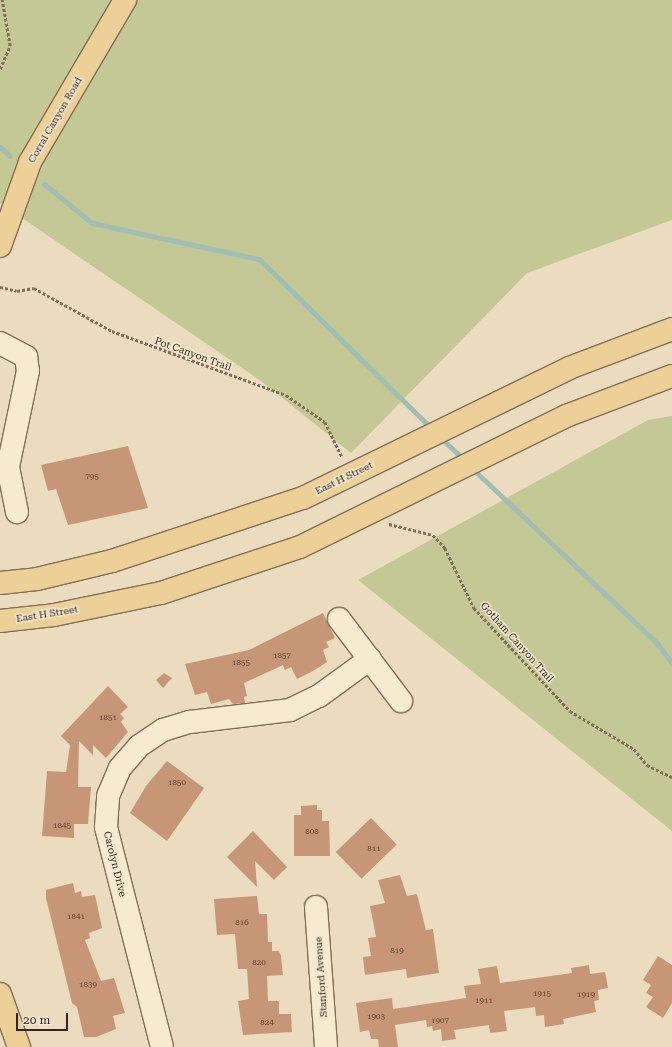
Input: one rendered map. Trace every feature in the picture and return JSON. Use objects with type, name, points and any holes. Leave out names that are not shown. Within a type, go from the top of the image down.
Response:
[{"type":"main road","name":"Corral Canyon Road","points":[[0,246],[30,162],[125,0]]},
{"type":"main road","name":"East H Street","points":[[0,583],[37,579],[112,561],[303,498],[569,368],[672,329]]},
{"type":"main road","name":"East H Street","points":[[0,621],[54,615],[161,593],[300,546],[566,416],[672,376]]},
{"type":"main road","points":[[0,994],[20,1047]]},
{"type":"street","points":[[0,343],[26,357],[28,371],[8,467],[17,512]]},
{"type":"street","points":[[339,619],[401,701]]},
{"type":"street","name":"Carolyn Drive","points":[[162,1047],[106,827],[108,796],[120,768],[139,746],[163,730],[190,722],[290,710],[319,696],[370,659]]},
{"type":"street","name":"Stanford Avenue","points":[[316,907],[326,1047]]},
{"type":"path","points":[[0,69],[10,46],[2,0]]},
{"type":"path","name":"Pot Canyon Trail","points":[[0,287],[17,291],[34,288],[112,331],[286,395],[325,422],[351,475]]},
{"type":"path","name":"Gotham Canyon Trail","points":[[366,514],[397,528],[433,535],[445,548],[474,608],[570,711],[634,749],[647,764],[672,777]]},
{"type":"green space","points":[[0,0],[672,0],[672,220],[527,273],[351,453],[261,381],[0,203]]},
{"type":"green space","points":[[672,416],[672,831],[358,580],[648,420]]},
{"type":"building","points":[[128,446],[148,508],[68,525],[56,489],[48,491],[41,465]]},
{"type":"building","points":[[323,613],[335,638],[326,642],[329,647],[323,650],[327,662],[313,671],[297,679],[291,667],[285,670],[283,665],[244,683],[247,696],[244,697],[245,703],[233,704],[229,699],[211,704],[207,692],[195,695],[185,664],[249,650]]},
{"type":"building","points":[[164,673],[172,678],[163,688],[156,680]]},
{"type":"building","points":[[108,686],[128,707],[120,714],[124,718],[121,722],[128,732],[106,758],[93,745],[93,755],[79,741],[78,787],[91,787],[88,824],[74,824],[74,838],[42,836],[47,771],[66,772],[70,745],[61,736]]},
{"type":"building","points":[[167,761],[204,788],[167,841],[130,813],[146,786]]},
{"type":"building","points":[[317,805],[317,810],[322,810],[322,821],[329,821],[330,856],[294,856],[294,815],[301,815],[301,806]]},
{"type":"building","points":[[371,818],[397,845],[361,879],[336,852]]},
{"type":"building","points":[[253,831],[287,867],[274,880],[255,861],[257,887],[227,857]]},
{"type":"building","points":[[400,875],[407,896],[417,894],[426,930],[433,929],[439,973],[407,978],[406,969],[365,975],[363,957],[371,956],[368,938],[376,937],[370,906],[385,903],[378,880]]},
{"type":"building","points":[[73,883],[75,893],[81,891],[82,897],[95,895],[102,928],[89,933],[90,938],[85,940],[101,981],[114,978],[125,1013],[113,1016],[116,1029],[96,1037],[84,1037],[77,1007],[72,1003],[46,898],[46,890]]},
{"type":"building","points":[[257,896],[259,914],[267,914],[268,942],[272,942],[272,951],[279,951],[281,956],[283,975],[267,976],[268,1001],[279,1001],[279,1014],[291,1014],[292,1032],[243,1035],[238,1001],[249,999],[247,969],[238,969],[235,934],[217,935],[214,899]]},
{"type":"building","points":[[658,956],[672,965],[672,1003],[663,1018],[646,1007],[653,997],[646,993],[651,985],[643,980]]},
{"type":"building","points":[[589,965],[590,974],[605,972],[608,988],[598,990],[599,1000],[594,1001],[596,1012],[563,1019],[564,1024],[545,1027],[544,1015],[536,1016],[535,1007],[504,1011],[507,1031],[490,1033],[489,1025],[454,1030],[456,1039],[442,1041],[441,1029],[433,1031],[432,1026],[427,1027],[426,1020],[395,1025],[398,1047],[379,1047],[378,1039],[371,1039],[369,1030],[360,1032],[356,1003],[392,998],[393,1009],[466,998],[464,986],[481,984],[478,969],[497,966],[500,983],[572,973],[571,968]]},
{"type":"waterway","points":[[0,147],[10,156]]},
{"type":"waterway","points":[[44,184],[92,223],[259,259],[429,426]]},
{"type":"waterway","points":[[444,441],[461,457]]},
{"type":"waterway","points":[[476,472],[656,642],[672,663]]}]
